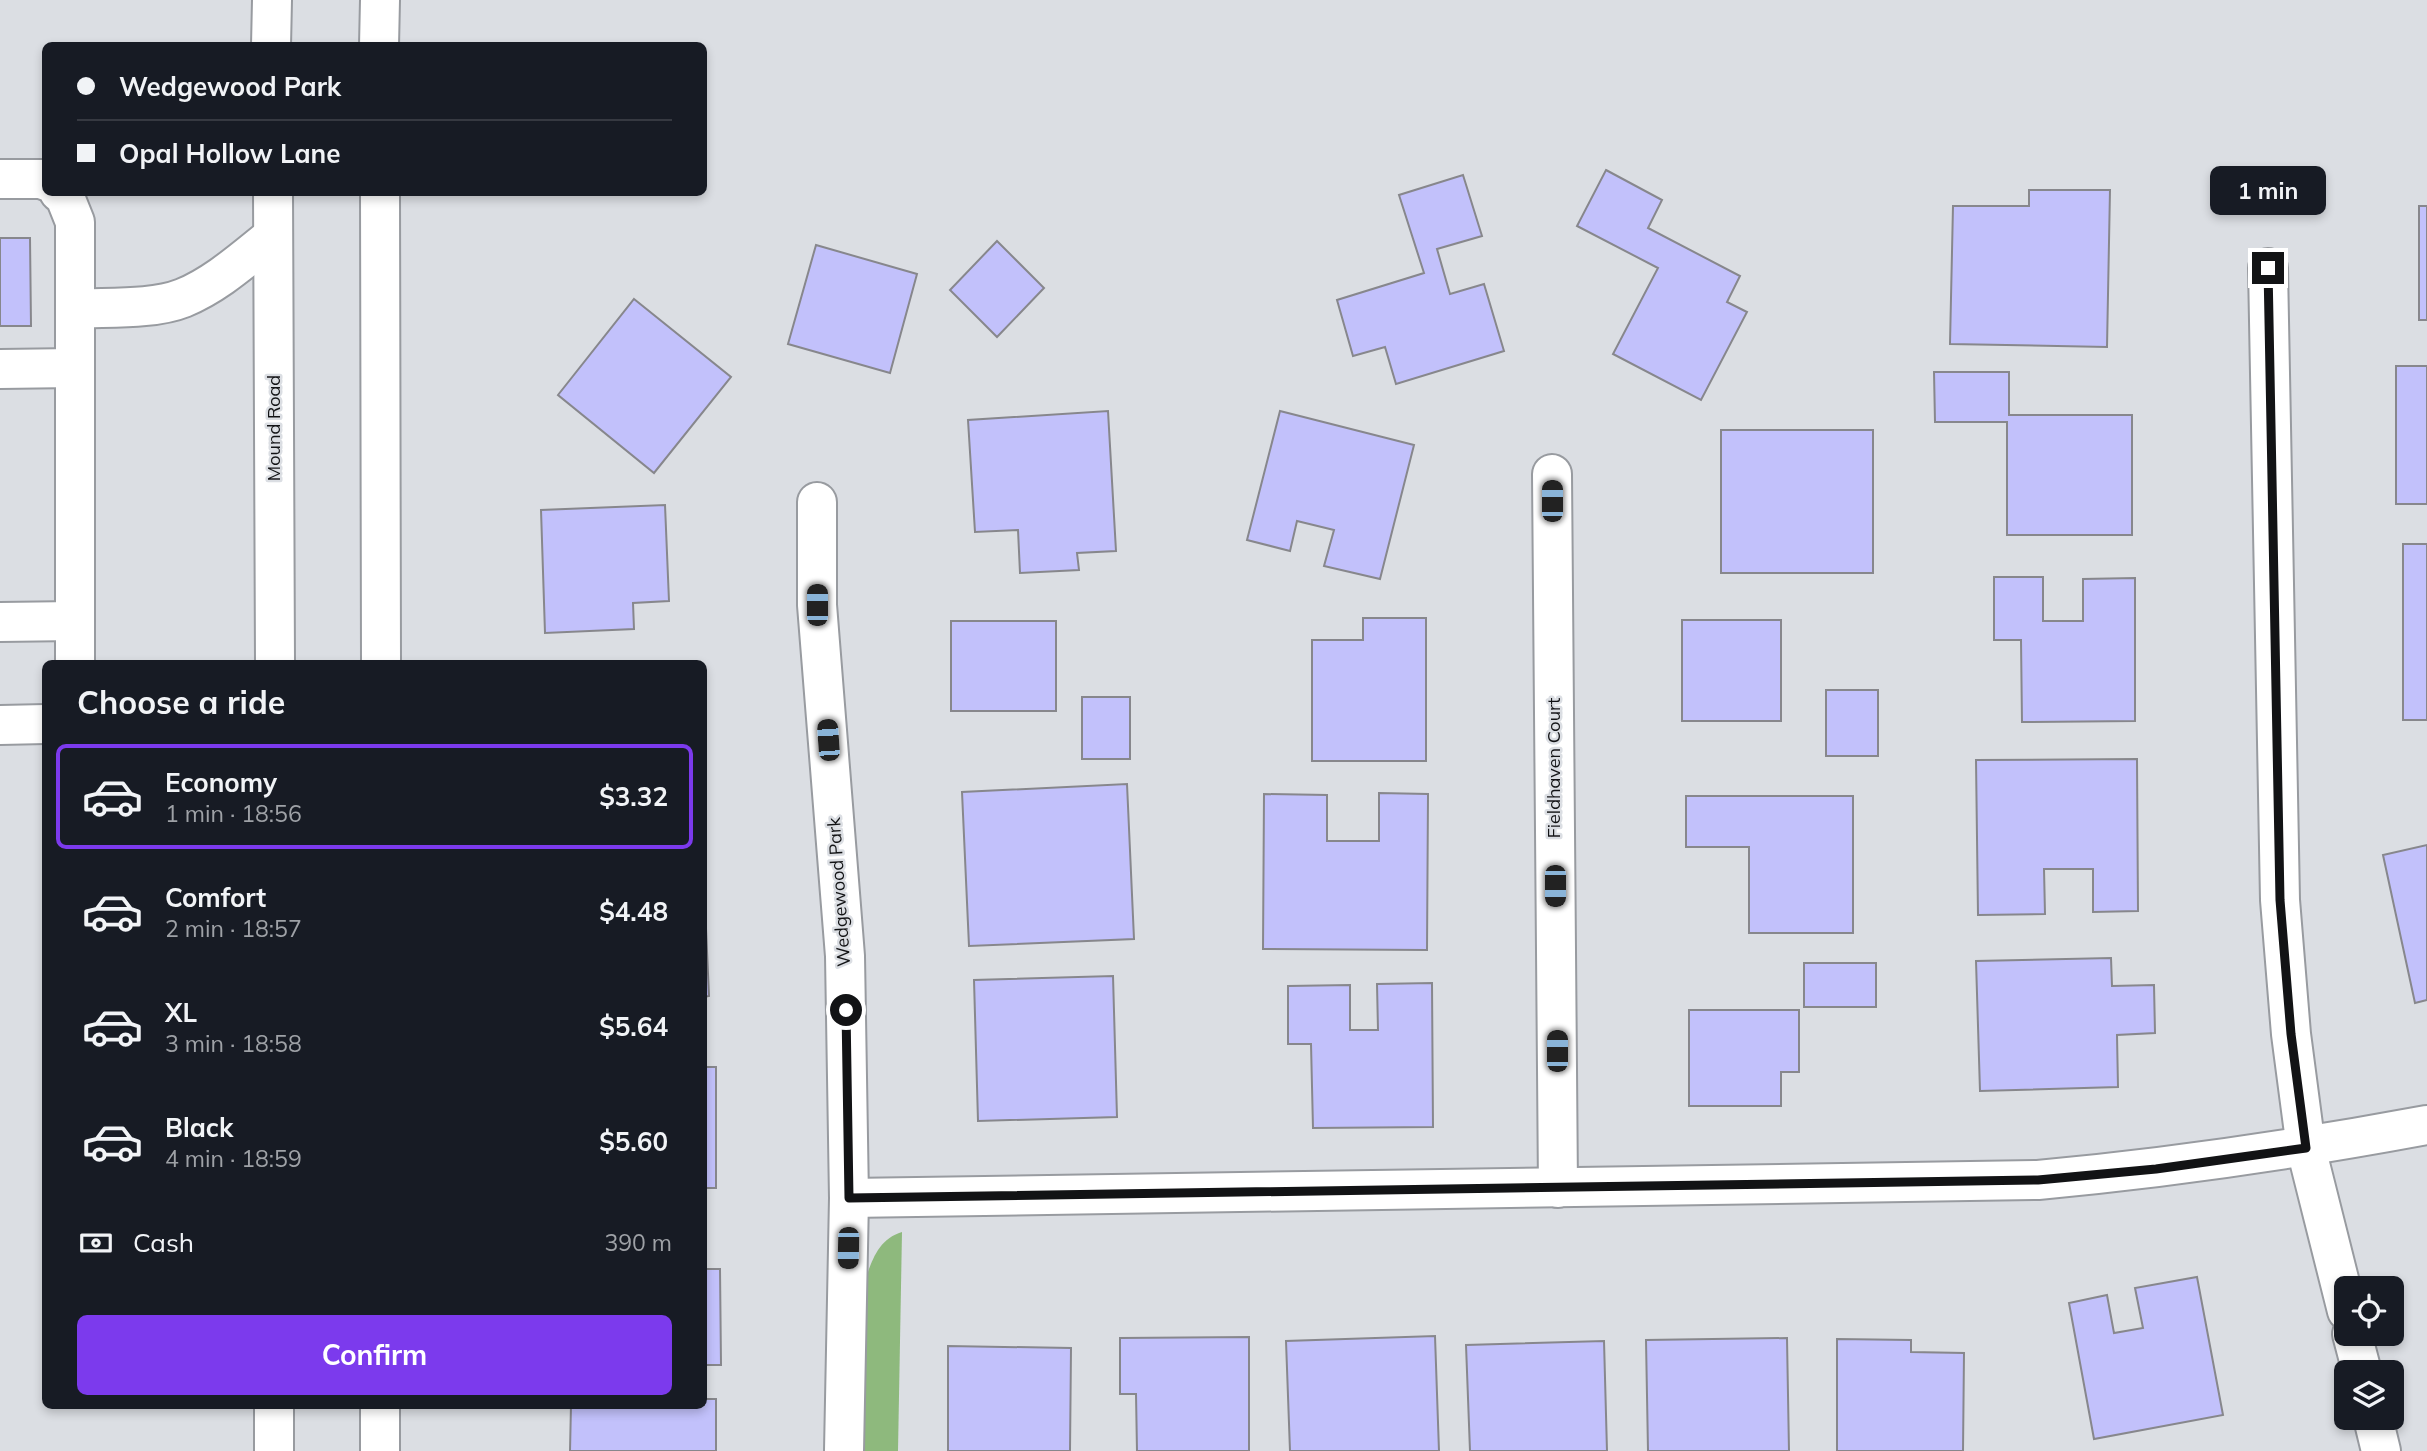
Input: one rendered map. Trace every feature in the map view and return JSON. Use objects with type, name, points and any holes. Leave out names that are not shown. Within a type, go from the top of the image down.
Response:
[{"type":"street","points":[[271,42],[272,0]]},
{"type":"street","points":[[379,42],[380,0]]},
{"type":"street","points":[[0,178],[42,178]]},
{"type":"street","points":[[64,196],[75,222],[75,660]]},
{"type":"street","name":"Mound Road","points":[[273,196],[275,660]]},
{"type":"street","points":[[380,196],[381,660]]},
{"type":"street","points":[[75,309],[156,305],[181,299],[211,284],[273,236]]},
{"type":"street","points":[[2268,268],[2280,900],[2291,1034],[2306,1148],[2338,1276]]},
{"type":"street","points":[[0,369],[75,368]]},
{"type":"street","name":"Fieldhaven Court","points":[[1552,474],[1558,1188]]},
{"type":"street","name":"Wedgewood Park","points":[[817,502],[817,605],[845,956],[849,1198],[844,1451]]},
{"type":"street","points":[[0,622],[75,621]]},
{"type":"street","points":[[0,725],[42,724]]},
{"type":"street","points":[[849,1198],[2038,1180],[2156,1169],[2306,1148],[2427,1125]]},
{"type":"street","points":[[274,1409],[274,1451]]},
{"type":"street","points":[[380,1409],[380,1451]]},
{"type":"street","points":[[2376,1430],[2381,1451]]},
{"type":"green space","points":[[902,1232],[898,1451],[862,1451],[865,1281],[882,1245]]},
{"type":"building","points":[[1606,170],[1662,200],[1648,228],[1740,276],[1727,302],[1747,312],[1701,400],[1613,354],[1658,268],[1577,226]]},
{"type":"building","points":[[1463,175],[1482,236],[1437,249],[1450,294],[1484,284],[1504,351],[1396,384],[1385,347],[1353,356],[1337,300],[1424,273],[1399,195]]},
{"type":"building","points":[[2029,190],[2110,190],[2107,347],[1950,344],[1953,206],[2029,206]]},
{"type":"building","points":[[2419,206],[2427,206],[2427,320],[2419,320]]},
{"type":"building","points":[[0,238],[30,238],[31,326],[0,326]]},
{"type":"building","points":[[997,241],[1044,288],[997,337],[950,290]]},
{"type":"building","points":[[816,245],[917,274],[890,373],[788,344]]},
{"type":"building","points":[[634,299],[731,377],[654,473],[558,395]]},
{"type":"building","points":[[2396,366],[2427,366],[2427,504],[2396,504]]},
{"type":"building","points":[[1934,372],[2009,372],[2009,415],[2132,415],[2132,535],[2007,535],[2007,422],[1935,422]]},
{"type":"building","points":[[1108,411],[1116,551],[1077,553],[1079,570],[1020,573],[1018,530],[975,532],[968,420]]},
{"type":"building","points":[[1280,411],[1414,445],[1380,579],[1324,566],[1334,530],[1297,521],[1290,551],[1247,540]]},
{"type":"building","points":[[1721,430],[1873,430],[1873,573],[1721,573]]},
{"type":"building","points":[[665,505],[669,601],[633,603],[634,629],[545,633],[541,510]]},
{"type":"building","points":[[2403,544],[2427,544],[2427,720],[2403,720]]},
{"type":"building","points":[[1994,577],[2043,577],[2043,621],[2083,621],[2083,579],[2135,578],[2135,721],[2022,722],[2021,640],[1994,640]]},
{"type":"building","points":[[1363,618],[1426,618],[1426,761],[1312,761],[1312,640],[1363,640]]},
{"type":"building","points":[[1682,620],[1781,620],[1781,721],[1682,721]]},
{"type":"building","points":[[951,621],[1056,621],[1056,711],[951,711]]},
{"type":"building","points":[[1826,690],[1878,690],[1878,756],[1826,756]]},
{"type":"building","points":[[1082,697],[1130,697],[1130,759],[1082,759]]},
{"type":"building","points":[[2137,759],[2138,911],[2093,912],[2093,869],[2044,869],[2045,914],[1978,915],[1976,760]]},
{"type":"building","points":[[1127,784],[1134,939],[969,946],[962,792]]},
{"type":"building","points":[[1379,793],[1428,794],[1427,950],[1263,949],[1264,794],[1327,795],[1327,841],[1379,841]]},
{"type":"building","points":[[1686,796],[1853,796],[1853,933],[1749,933],[1749,847],[1686,847]]},
{"type":"building","points":[[2427,845],[2427,1000],[2415,1003],[2383,855]]},
{"type":"building","points":[[707,951],[709,996],[707,996]]},
{"type":"building","points":[[2111,958],[2112,986],[2154,985],[2155,1033],[2117,1035],[2118,1087],[1980,1091],[1976,961]]},
{"type":"building","points":[[1804,963],[1876,963],[1876,1007],[1804,1007]]},
{"type":"building","points":[[1113,976],[1117,1117],[978,1121],[974,980]]},
{"type":"building","points":[[1432,983],[1433,1127],[1313,1128],[1311,1044],[1288,1044],[1288,986],[1350,985],[1350,1030],[1378,1030],[1377,984]]},
{"type":"building","points":[[1689,1010],[1799,1010],[1799,1072],[1781,1072],[1781,1106],[1689,1106]]},
{"type":"building","points":[[707,1067],[716,1067],[716,1188],[707,1188]]},
{"type":"building","points":[[707,1269],[720,1269],[721,1365],[707,1365]]},
{"type":"building","points":[[2197,1277],[2223,1415],[2094,1439],[2069,1303],[2107,1295],[2114,1333],[2143,1328],[2135,1288]]},
{"type":"building","points":[[1435,1336],[1439,1451],[1290,1451],[1286,1341]]},
{"type":"building","points":[[1249,1337],[1249,1451],[1137,1451],[1136,1394],[1120,1394],[1120,1338]]},
{"type":"building","points":[[1787,1338],[1789,1451],[1648,1451],[1646,1340]]},
{"type":"building","points":[[1837,1339],[1911,1340],[1911,1352],[1964,1353],[1963,1451],[1837,1451]]},
{"type":"building","points":[[1604,1341],[1607,1451],[1470,1451],[1466,1345]]},
{"type":"building","points":[[948,1346],[1071,1348],[1070,1451],[948,1451]]},
{"type":"building","points":[[707,1399],[716,1399],[716,1451],[570,1451],[571,1409],[707,1409]]},
{"type":"route","points":[[846,1010],[849,1198],[2038,1180],[2156,1169],[2306,1148],[2291,1034],[2280,900],[2268,268]]}]
